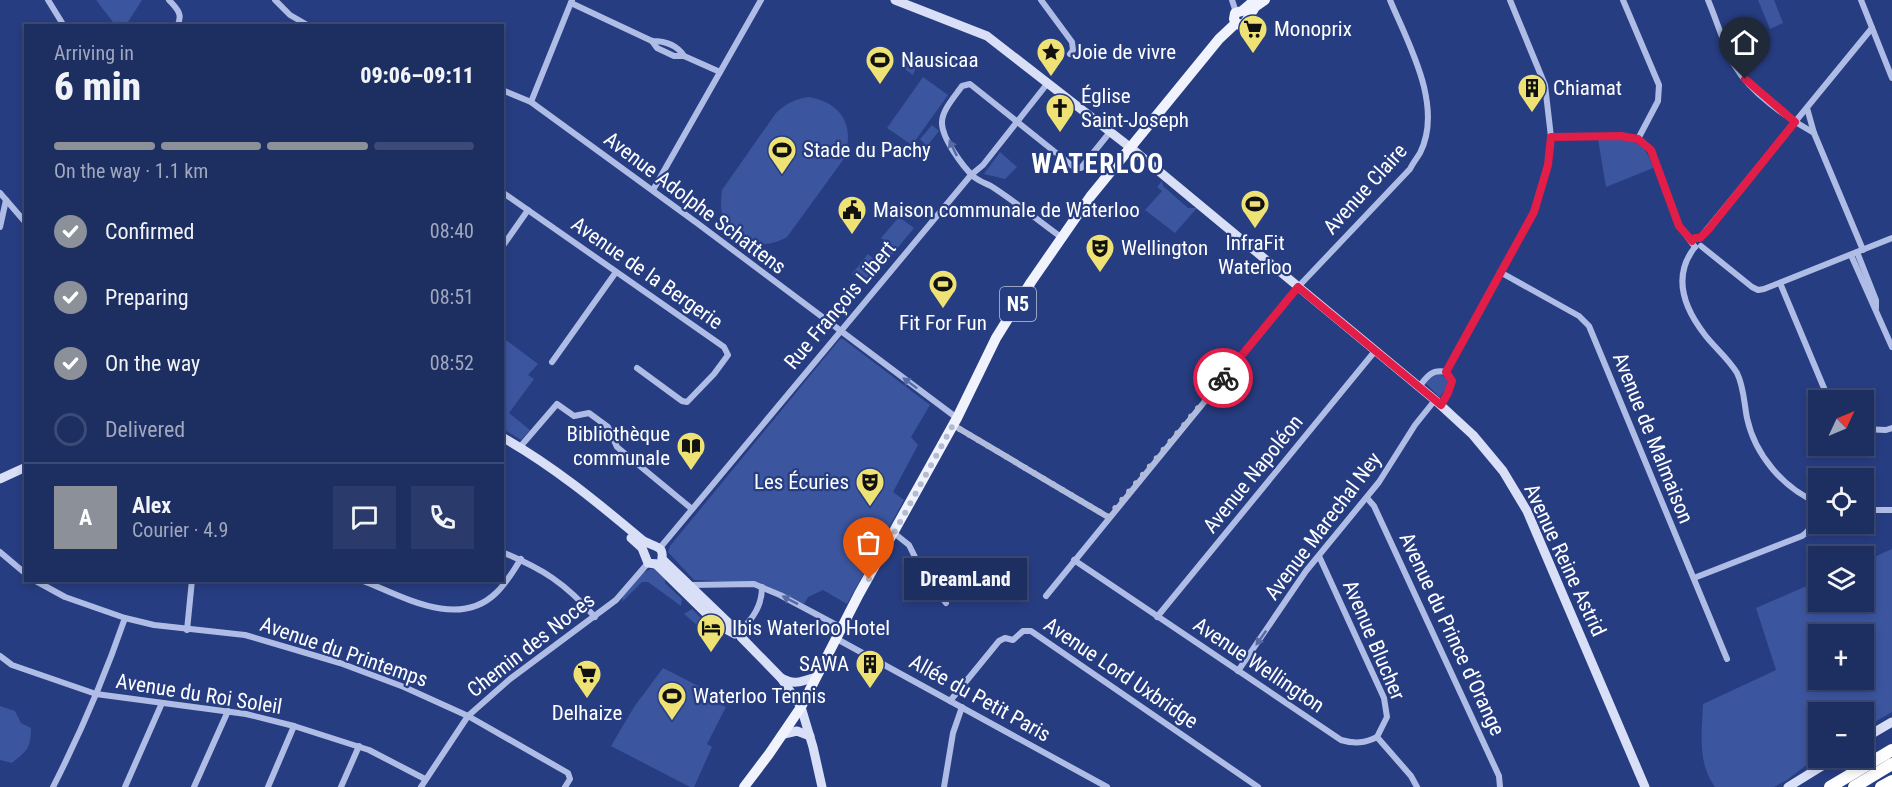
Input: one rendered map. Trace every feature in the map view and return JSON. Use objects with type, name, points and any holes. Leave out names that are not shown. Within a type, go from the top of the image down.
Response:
[{"type":"highway","points":[[1830,787],[1892,750]]},
{"type":"highway","points":[[1854,787],[1892,764]]},
{"type":"highway","points":[[1881,787],[1892,781]]},
{"type":"main road","name":"N5","points":[[744,787],[784,734],[801,707],[814,678],[955,421],[996,338],[1061,237],[1090,197],[1219,39],[1255,0]]},
{"type":"main road","name":"N5","points":[[1241,16],[1265,0]]},
{"type":"street","points":[[48,0],[63,24]]},
{"type":"street","points":[[169,0],[181,17],[178,24]]},
{"type":"street","points":[[275,0],[290,15],[306,24]]},
{"type":"street","points":[[653,190],[761,0]]},
{"type":"street","name":"Avenue Reine Astrid","points":[[895,0],[987,36],[1131,148],[1419,387],[1473,435],[1497,464],[1527,511],[1645,787]]},
{"type":"street","points":[[1041,0],[1072,42],[1073,50],[1070,54]]},
{"type":"street","points":[[1232,0],[1241,16]]},
{"type":"street","name":"Avenue Claire","points":[[1046,596],[1108,517],[1298,287],[1410,169],[1421,152],[1426,133],[1428,110],[1425,93],[1415,59],[1390,0]]},
{"type":"street","points":[[1446,372],[1538,200],[1548,165],[1551,137],[1545,86],[1510,0]]},
{"type":"street","points":[[1623,0],[1659,85],[1658,101],[1638,139]]},
{"type":"street","points":[[1708,0],[1734,65],[1745,79],[1795,122],[1814,133]]},
{"type":"street","points":[[1861,0],[1892,78]]},
{"type":"street","points":[[531,102],[572,2],[652,41],[657,48],[674,56],[684,56],[720,72]]},
{"type":"street","points":[[1808,498],[1794,490],[1757,449],[1750,432],[1738,377],[1730,362],[1705,336],[1689,308],[1683,290],[1682,276],[1686,258],[1696,245],[1702,243],[1700,238],[1872,28]]},
{"type":"street","points":[[1061,237],[993,187],[976,180],[971,175],[958,159],[942,124],[943,117],[962,86],[970,84],[1075,168],[1081,168],[1110,132]]},
{"type":"street","name":"Rue François Libert","points":[[655,548],[692,509],[971,175],[984,165],[1047,84]]},
{"type":"street","name":"Avenue Adolphe Schattens","points":[[504,91],[531,102],[653,190],[840,330],[955,421],[1108,517]]},
{"type":"street","points":[[1807,108],[1814,133],[1876,300],[1876,309],[1892,347]]},
{"type":"street","points":[[1551,137],[1621,136],[1638,139],[1651,150],[1679,226],[1696,245],[1758,290],[1892,238]]},
{"type":"street","points":[[0,193],[24,221]]},
{"type":"street","name":"Avenue de la Bergerie","points":[[504,193],[724,347],[728,355],[714,374],[687,402],[637,368]]},
{"type":"street","points":[[0,227],[6,200]]},
{"type":"street","points":[[504,244],[528,210]]},
{"type":"street","points":[[552,362],[616,272]]},
{"type":"street","name":"Avenue de Malmaison","points":[[1500,272],[1579,316],[1589,326],[1727,659]]},
{"type":"street","points":[[1780,283],[1825,390]]},
{"type":"street","name":"Avenue Napoléon","points":[[1157,617],[1375,351]]},
{"type":"street","points":[[1419,387],[1429,374],[1437,370],[1446,372],[1452,381],[1448,393],[1438,403]]},
{"type":"street","name":"Avenue Marechal Ney","points":[[1238,671],[1319,556],[1367,498],[1415,425],[1438,403]]},
{"type":"street","points":[[520,447],[557,404],[574,416],[588,413],[608,427],[616,447],[692,509]]},
{"type":"street","points":[[1874,429],[1892,428]]},
{"type":"street","points":[[504,438],[520,447],[617,518],[662,554],[653,560]]},
{"type":"street","points":[[0,479],[24,468]]},
{"type":"street","name":"Avenue du Prince d'Orange","points":[[1367,498],[1374,506],[1499,776],[1500,787]]},
{"type":"street","points":[[595,502],[718,624],[739,634]]},
{"type":"street","points":[[1874,510],[1892,510]]},
{"type":"street","points":[[1694,578],[1808,532]]},
{"type":"street","points":[[894,533],[909,545],[919,565],[946,603]]},
{"type":"street","points":[[655,548],[646,549],[653,560],[690,585],[781,678],[801,707],[822,787]]},
{"type":"street","points":[[0,552],[24,572]]},
{"type":"street","points":[[504,553],[538,567],[559,581],[595,617]]},
{"type":"street","name":"Avenue Blucher","points":[[1319,556],[1384,698],[1387,717],[1377,737]]},
{"type":"street","points":[[366,582],[440,609],[465,610],[484,603],[496,593],[521,560]]},
{"type":"street","name":"Chemin des Noces","points":[[421,787],[468,716],[519,672],[616,600],[653,560]]},
{"type":"street","name":"Avenue Wellington","points":[[1074,560],[1341,740],[1361,743],[1377,737]]},
{"type":"street","name":"Avenue du Printemps","points":[[38,582],[65,597],[125,618],[188,630],[245,635],[340,663],[404,687],[468,716],[568,773],[570,779],[565,787]]},
{"type":"street","points":[[188,630],[192,582]]},
{"type":"street","name":"Allée du Petit Paris","points":[[690,585],[754,584],[809,609],[839,633],[950,700],[1107,787]]},
{"type":"street","points":[[739,634],[762,601],[762,587]]},
{"type":"street","points":[[53,787],[106,672],[125,618]]},
{"type":"street","name":"Avenue Lord Uxbridge","points":[[950,700],[1002,638],[1013,640],[1023,631],[1031,631],[1258,787]]},
{"type":"street","name":"Avenue du Roi Soleil","points":[[0,656],[12,665],[96,694],[228,711],[294,726],[359,746],[425,779]]},
{"type":"street","points":[[781,678],[788,682],[800,683],[814,678]]},
{"type":"street","points":[[125,787],[162,703]]},
{"type":"street","points":[[944,787],[953,733],[962,707]]},
{"type":"street","points":[[194,787],[228,711]]},
{"type":"street","points":[[1874,733],[1892,722]]},
{"type":"street","points":[[268,787],[294,726]]},
{"type":"street","points":[[784,734],[797,731],[810,736]]},
{"type":"street","points":[[1377,737],[1418,787]]},
{"type":"street","points":[[341,787],[359,746]]},
{"type":"street","points":[[1788,787],[1819,768]]},
{"type":"shaded area","points":[[96,0],[142,0],[127,24],[114,24]]},
{"type":"shaded area","points":[[1758,0],[1774,0],[1783,23],[1770,29]]},
{"type":"shaded area","points":[[909,51],[920,56],[913,75],[902,67]]},
{"type":"shaded area","points":[[923,77],[948,95],[912,145],[887,128]]},
{"type":"shaded area","name":"Stade du Pachy","points":[[809,97],[830,105],[844,119],[848,138],[843,160],[787,237],[769,244],[742,239],[734,234],[723,218],[722,190],[776,113],[791,102]]},
{"type":"shaded area","points":[[932,125],[939,131],[927,146],[920,139]]},
{"type":"shaded area","points":[[1621,138],[1642,147],[1653,168],[1606,187],[1598,139]]},
{"type":"shaded area","points":[[1000,152],[1017,167],[1005,179],[984,174]]},
{"type":"shaded area","points":[[1162,181],[1163,186],[1188,208],[1197,208],[1175,233],[1145,210],[1162,191],[1157,187]]},
{"type":"shaded area","points":[[899,217],[914,228],[891,256],[888,244],[881,238]]},
{"type":"shaded area","points":[[868,254],[875,260],[887,261],[866,285],[852,274]]},
{"type":"shaded area","points":[[504,338],[538,364],[528,375],[534,379],[509,413],[530,430],[521,440],[504,430]]},
{"type":"shaded area","points":[[840,339],[930,405],[911,437],[918,445],[893,492],[904,500],[847,604],[823,590],[808,597],[804,604],[757,583],[694,580],[668,552],[670,546]]},
{"type":"shaded area","points":[[1439,373],[1447,379],[1448,386],[1440,397],[1425,383],[1429,377]]},
{"type":"shaded area","points":[[1892,549],[1892,712],[1874,723],[1874,702],[1808,702],[1808,764],[1774,787],[1715,787],[1709,778],[1703,758],[1703,704],[1776,670],[1756,608],[1808,585],[1808,612],[1874,612],[1874,557]]},
{"type":"shaded area","points":[[654,568],[665,579],[665,583],[682,599],[681,606],[648,582],[642,582],[622,602],[623,595],[637,579]]},
{"type":"shaded area","points":[[692,609],[703,620],[698,626],[684,614]]},
{"type":"shaded area","name":"Waterloo Tennis","points":[[663,668],[720,697],[717,703],[726,707],[707,744],[712,747],[694,787],[611,746],[634,707]]},
{"type":"shaded area","points":[[0,706],[15,711],[21,723],[31,728],[27,748],[12,763],[0,760]]},
{"type":"way so far","points":[[869,579],[953,425],[1108,517],[1223,378]]},
{"type":"place","name":"Monoprix","points":[[1253,54]]},
{"type":"place","name":"Joie de vivre","points":[[1051,78]]},
{"type":"place","name":"Nausicaa","points":[[880,86]]},
{"type":"place","name":"Chiamat","points":[[1532,114]]},
{"type":"place","name":"Église Saint-Joseph","points":[[1060,134]]},
{"type":"place","name":"Stade du Pachy","points":[[782,176]]},
{"type":"place","name":"InfraFit Waterloo","points":[[1255,230]]},
{"type":"place","name":"Maison communale de Waterloo","points":[[852,236]]},
{"type":"place","name":"Wellington","points":[[1100,274]]},
{"type":"place","name":"Fit For Fun","points":[[943,310]]},
{"type":"place","name":"Bibliothèque communale","points":[[691,472]]},
{"type":"place","name":"Les Écuries","points":[[870,508]]},
{"type":"place","name":"DreamLand","points":[[869,579]]},
{"type":"place","name":"Ibis Waterloo Hotel","points":[[711,654]]},
{"type":"place","name":"SAWA","points":[[870,690]]},
{"type":"place","name":"Delhaize","points":[[587,700]]},
{"type":"place","name":"Waterloo Tennis","points":[[672,722]]},
{"type":"district","name":"WATERLOO","points":[[1098,164]]},
{"type":"route","points":[[1223,378],[1298,287],[1441,405],[1452,381],[1446,372],[1534,212],[1548,165],[1551,137],[1621,136],[1638,139],[1651,150],[1679,226],[1692,241],[1700,238],[1708,230],[1795,122],[1745,79]]}]
